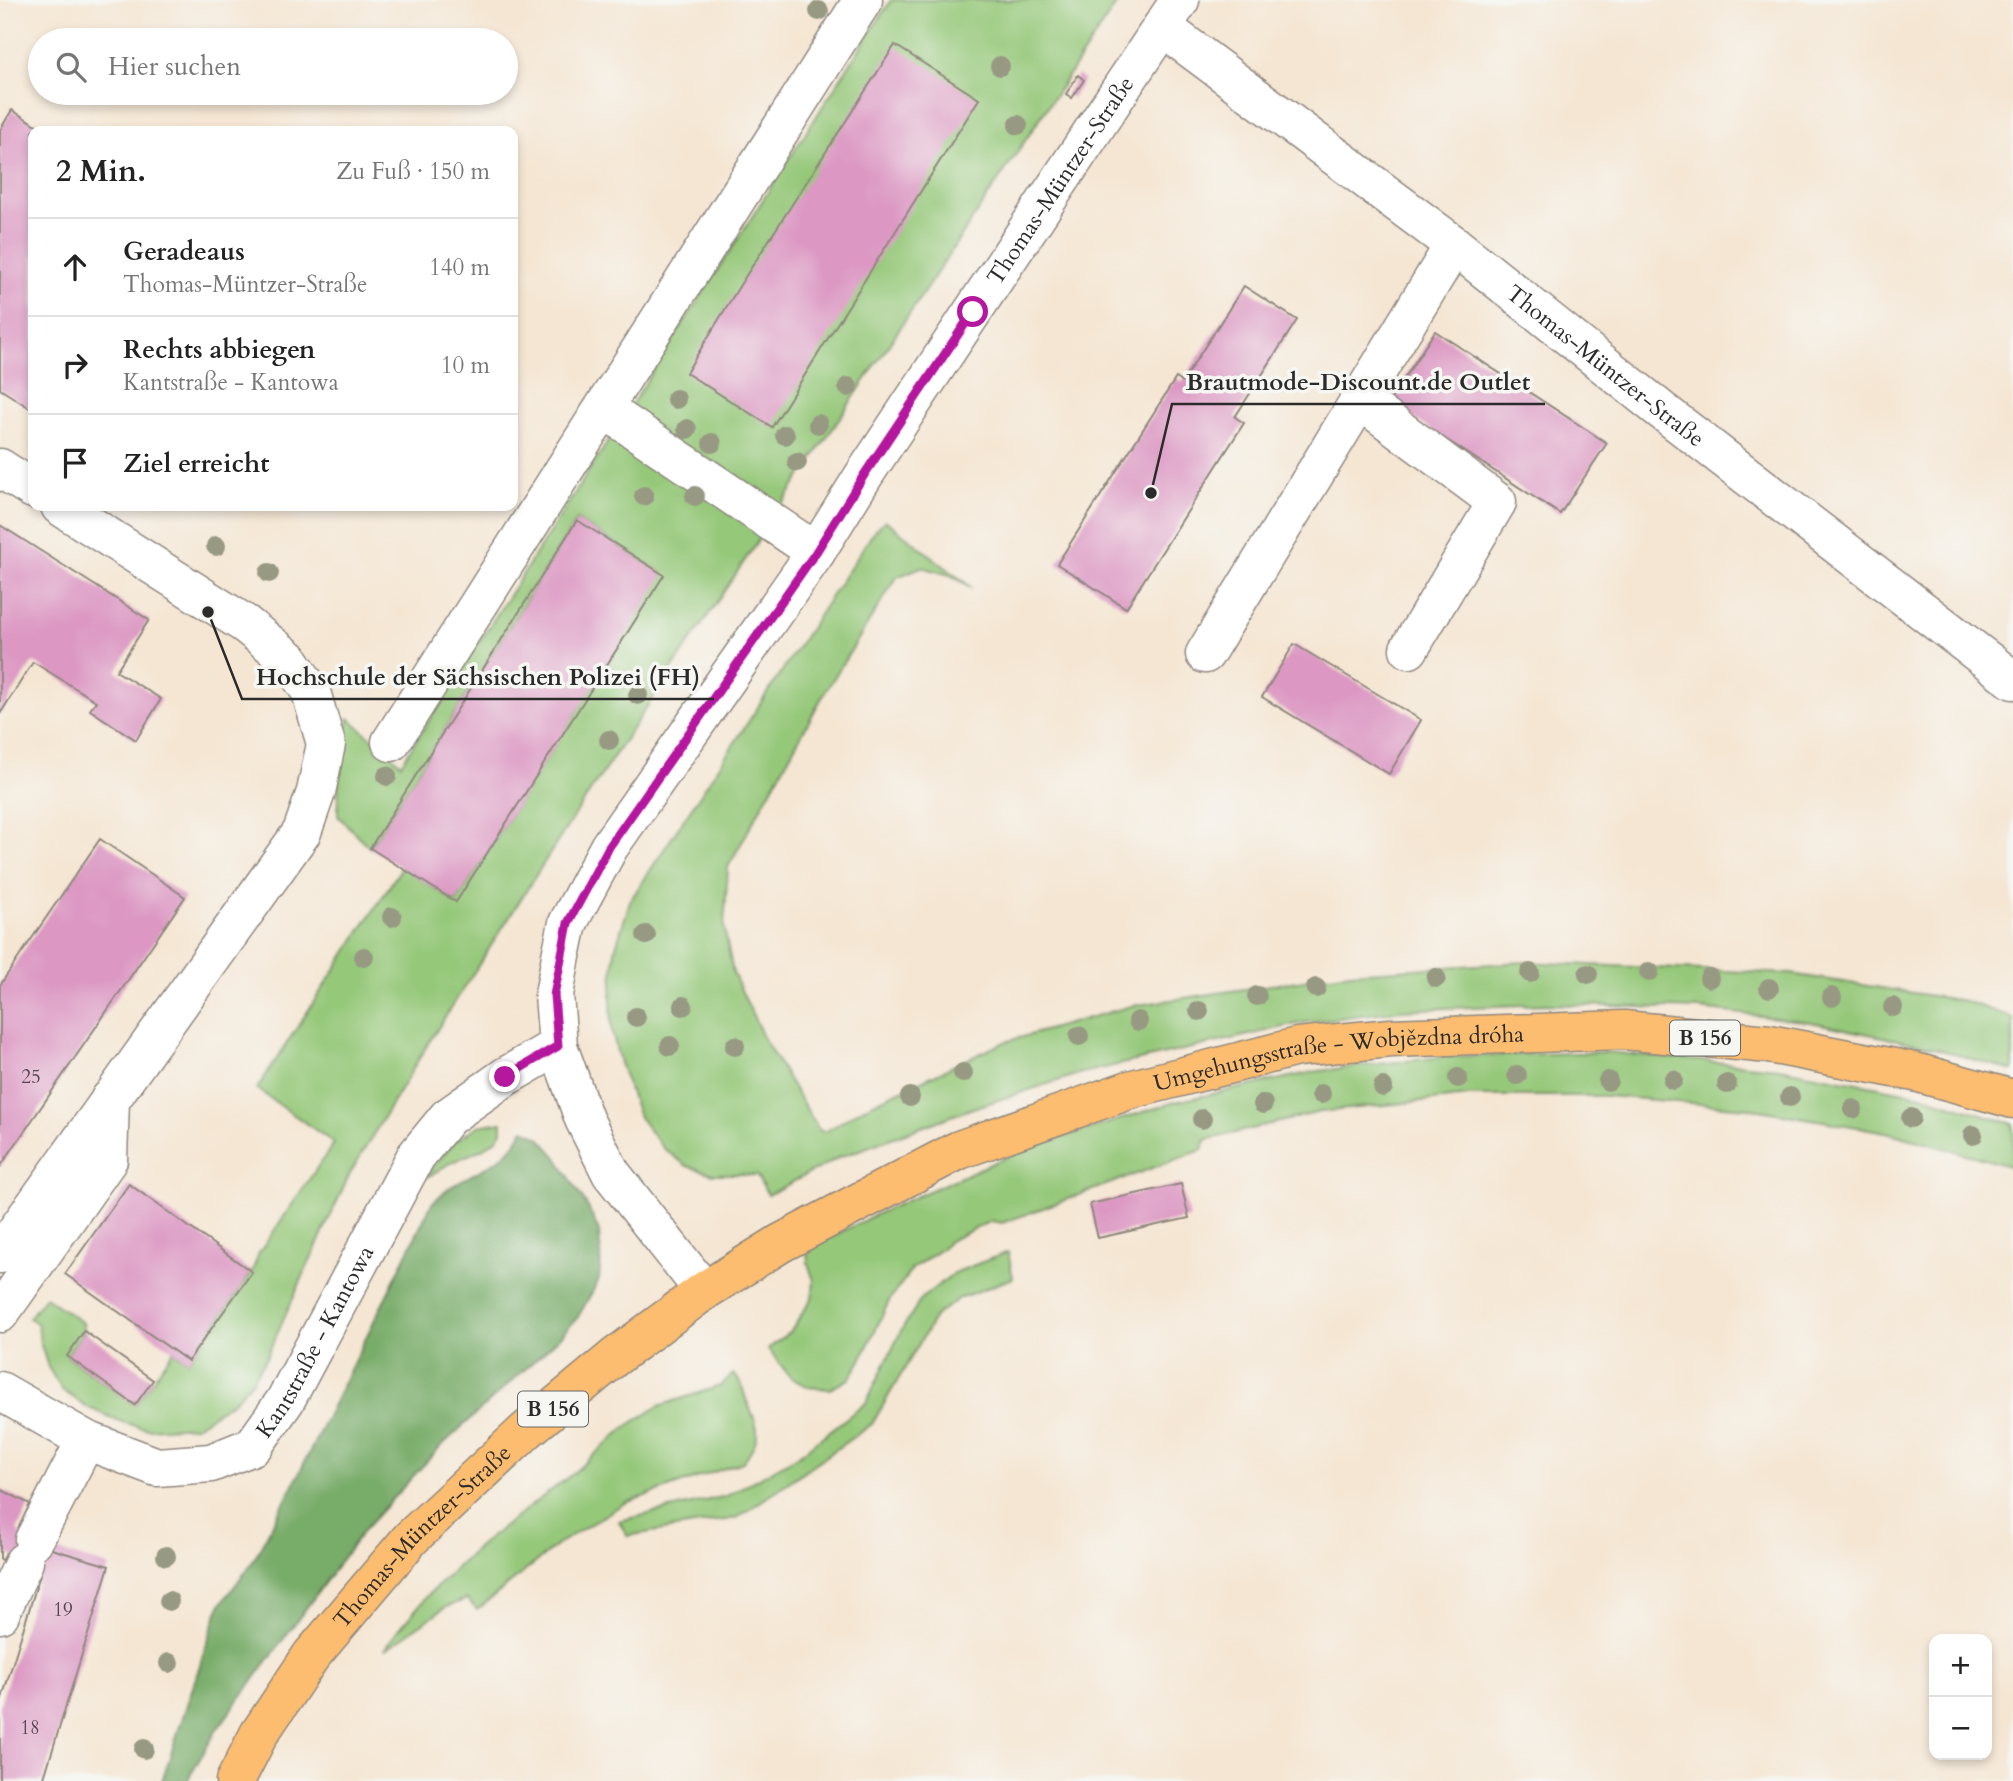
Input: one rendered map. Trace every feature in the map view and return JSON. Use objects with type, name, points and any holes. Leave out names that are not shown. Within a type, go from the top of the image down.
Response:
[{"type":"main road","name":"Umgehungsstraße - Wobjězdna dróha","points":[[704,1291],[781,1243],[960,1150],[1129,1090],[1297,1047],[1391,1038],[1625,1030],[1769,1044],[1914,1072],[2013,1099]]},
{"type":"main road","name":"Thomas-Müntzer-Straße","points":[[235,1781],[259,1734],[311,1656],[411,1538],[527,1430],[615,1357],[704,1291]]},
{"type":"street","points":[[391,742],[863,0]]},
{"type":"street","name":"Thomas-Müntzer-Straße","points":[[704,1291],[611,1173],[584,1119],[558,1046],[554,995],[568,923],[609,847],[816,552],[864,475],[1171,14],[1661,410],[2013,680]]},
{"type":"street","points":[[1205,653],[1454,245]]},
{"type":"street","points":[[1360,400],[1497,502],[1409,649]]},
{"type":"street","points":[[604,409],[816,552]]},
{"type":"street","points":[[0,468],[28,486]]},
{"type":"street","points":[[0,1254],[302,832],[316,792],[326,744],[311,692],[289,659],[244,624],[68,511]]},
{"type":"street","name":"Kantstraße - Kantowa","points":[[0,1391],[86,1440],[157,1467],[211,1463],[253,1446],[285,1401],[416,1156],[448,1117],[505,1077],[558,1046]]},
{"type":"street","points":[[0,1313],[108,1160],[110,1099]]},
{"type":"street","points":[[0,1614],[86,1440]]},
{"type":"green space","points":[[891,0],[1119,0],[574,816],[426,1047],[349,1175],[266,1358],[252,1380],[236,1399],[196,1426],[148,1429],[122,1422],[89,1408],[62,1390],[48,1367],[40,1342],[38,1324],[29,1318],[45,1297],[83,1323],[84,1331],[67,1356],[135,1405],[173,1351],[188,1361],[252,1272],[259,1253],[334,1143],[257,1089],[402,867],[456,902],[663,574],[577,520],[370,848],[338,816],[339,763],[349,718],[401,764]]},
{"type":"green space","points":[[885,520],[972,588],[950,575],[921,567],[897,577],[825,692],[728,867],[724,927],[733,973],[765,1041],[819,1130],[825,1132],[865,1107],[1005,1042],[1131,1006],[1350,973],[1524,962],[1791,974],[1965,1001],[2013,1018],[2013,1071],[1931,1047],[1811,1022],[1699,1009],[1546,1004],[1401,1010],[1302,1023],[1082,1073],[973,1108],[840,1157],[768,1195],[757,1176],[713,1174],[687,1166],[663,1148],[639,1117],[612,1031],[611,996],[615,950],[630,901],[873,533]]},
{"type":"green space","points":[[1606,1052],[1779,1068],[1921,1095],[2013,1124],[2013,1167],[1886,1132],[1748,1108],[1607,1096],[1469,1096],[1320,1112],[1206,1140],[1202,1150],[1002,1223],[991,1221],[949,1241],[913,1268],[890,1299],[849,1379],[830,1389],[808,1387],[791,1378],[768,1349],[791,1331],[812,1298],[814,1281],[807,1249],[881,1212],[1020,1151],[1175,1102],[1318,1071],[1441,1057]]},
{"type":"green space","points":[[502,1122],[502,1131],[497,1139],[428,1177],[429,1172],[454,1142],[478,1126]]},
{"type":"green space","points":[[524,1129],[540,1138],[556,1156],[589,1209],[599,1232],[599,1280],[578,1317],[561,1336],[440,1447],[362,1532],[216,1731],[187,1781],[162,1781],[219,1607],[252,1563],[293,1486],[432,1203],[454,1185],[501,1157],[517,1141]]},
{"type":"green space","points":[[1008,1252],[1013,1278],[960,1298],[936,1315],[872,1424],[737,1518],[627,1536],[619,1521],[726,1496],[796,1457],[866,1403],[902,1329],[922,1298],[954,1273]]},
{"type":"green space","points":[[733,1374],[742,1385],[757,1428],[756,1440],[743,1462],[625,1503],[561,1542],[477,1610],[467,1599],[444,1608],[385,1650],[429,1594],[480,1545],[571,1475],[626,1427],[659,1406],[720,1386]]},
{"type":"building","points":[[895,45],[979,99],[772,427],[686,373]]},
{"type":"building","points":[[1078,75],[1084,80],[1072,98],[1066,94]]},
{"type":"building","points":[[12,110],[38,126],[28,126],[28,407],[0,389],[0,130]]},
{"type":"building","points":[[1244,286],[1297,320],[1235,417],[1244,423],[1126,608],[1057,564],[1176,378],[1182,382]]},
{"type":"building","points":[[1435,331],[1607,443],[1560,514],[1389,402]]},
{"type":"building","points":[[577,520],[664,575],[456,902],[370,848]]},
{"type":"building","points":[[0,525],[149,620],[116,671],[161,699],[136,740],[90,710],[96,701],[33,662],[0,714]]},
{"type":"building","points":[[1294,644],[1421,720],[1389,774],[1262,697]]},
{"type":"building","points":[[100,839],[185,897],[0,1167],[0,985]]},
{"type":"building","points":[[129,1184],[252,1272],[188,1361],[65,1274]]},
{"type":"building","points":[[1181,1184],[1189,1218],[1098,1238],[1090,1204]]},
{"type":"building","points":[[84,1331],[153,1380],[135,1405],[67,1356]]},
{"type":"building","points":[[0,1489],[30,1504],[17,1531],[48,1548],[109,1566],[43,1781],[0,1781],[0,1705],[41,1571],[6,1553],[3,1560],[0,1559]]},
{"type":"place","name":"Brautmode-Discount.de Outlet","points":[[1151,493]]},
{"type":"place","name":"Hochschule der Sächsischen Polizei (FH)","points":[[208,612]]},
{"type":"route","points":[[505,1077],[558,1046],[554,995],[568,923],[609,847],[816,552],[973,312]]}]
